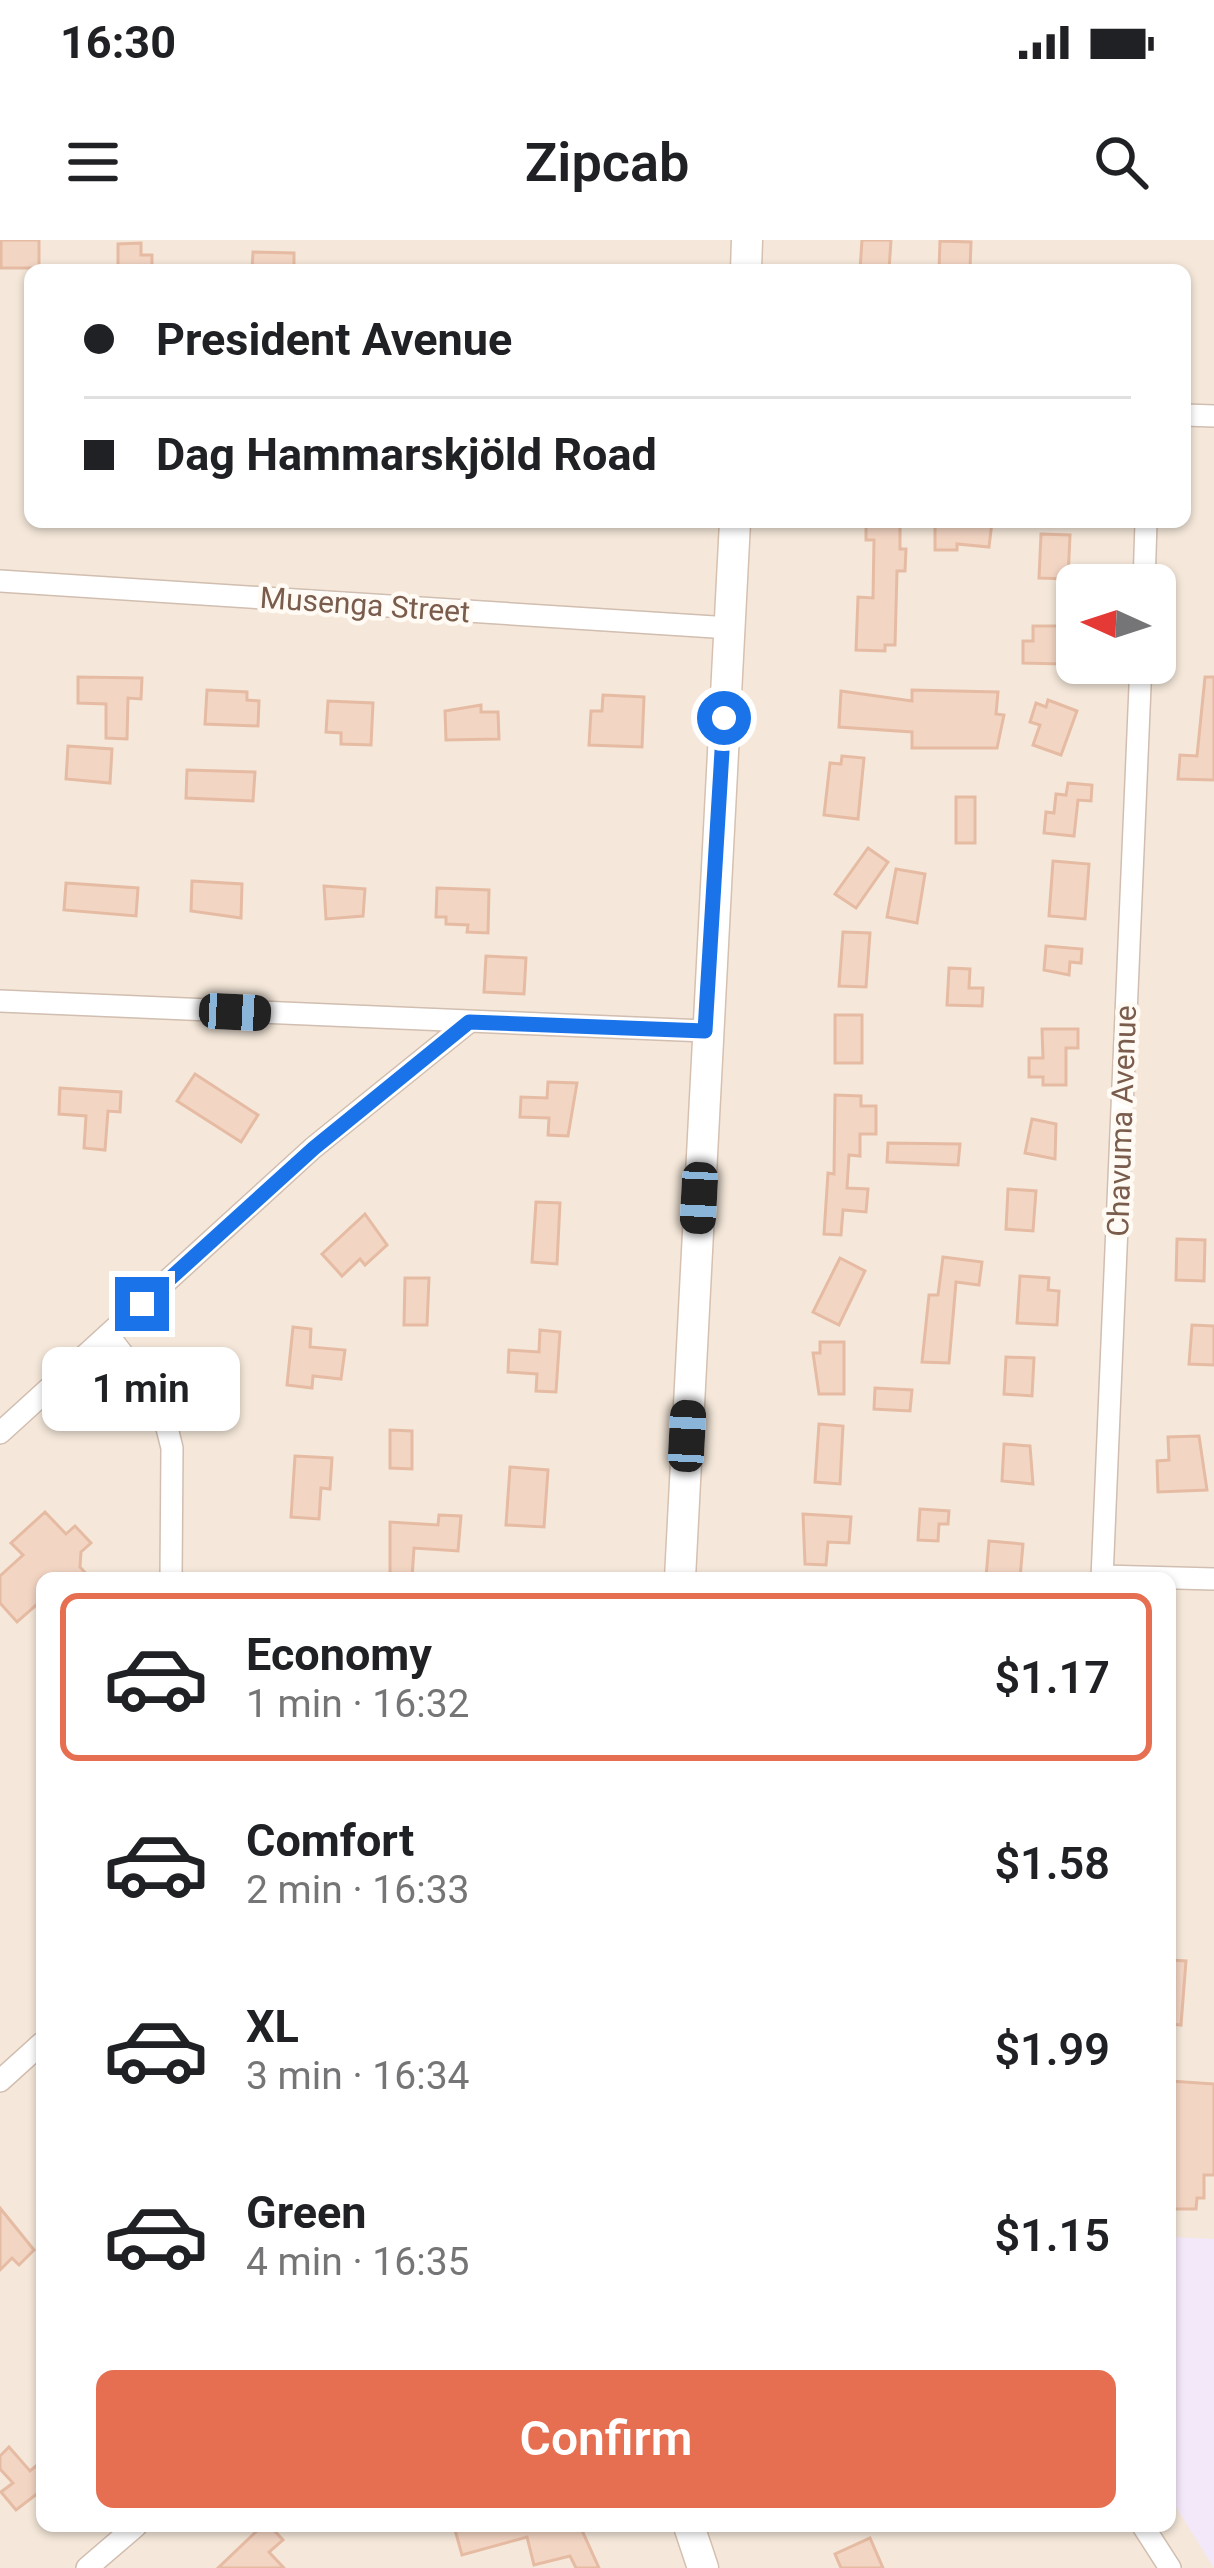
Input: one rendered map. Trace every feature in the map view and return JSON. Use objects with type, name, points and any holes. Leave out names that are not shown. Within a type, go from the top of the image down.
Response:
[{"type":"street","points":[[680,1572],[693,1030],[735,528]]},
{"type":"street","points":[[1145,564],[1146,528]]},
{"type":"street","name":"Musenga Street","points":[[0,581],[730,628]]},
{"type":"street","name":"Chavuma Avenue","points":[[1102,1572],[1141,684]]},
{"type":"street","points":[[0,1002],[693,1030]]},
{"type":"street","points":[[0,1002],[693,1030]]},
{"type":"street","points":[[0,1432],[314,1148],[469,1022]]},
{"type":"street","points":[[108,1335],[161,1404],[172,1448],[171,1572]]},
{"type":"street","points":[[1176,1578],[1214,1579]]},
{"type":"street","points":[[0,2081],[36,2048]]},
{"type":"street","points":[[87,2568],[129,2532]]},
{"type":"street","points":[[691,2532],[704,2568]]},
{"type":"street","points":[[1146,2532],[1170,2568]]},
{"type":"shaded area","points":[[0,240],[1214,240],[1214,2568],[0,2568]]},
{"type":"shaded area","points":[[1176,2237],[1214,2239],[1214,2568],[1176,2507]]},
{"type":"building","points":[[1,240],[39,240],[39,264],[1,268]]},
{"type":"building","points":[[862,240],[891,240],[889,264],[860,264]]},
{"type":"building","points":[[940,241],[971,242],[970,264],[939,264]]},
{"type":"building","points":[[141,243],[141,255],[152,255],[152,264],[118,264],[118,244]]},
{"type":"building","points":[[253,252],[294,253],[294,264],[252,264]]},
{"type":"building","points":[[866,528],[900,528],[900,549],[906,549],[905,571],[897,571],[895,645],[885,645],[885,651],[856,650],[858,597],[873,598],[874,540],[866,540]]},
{"type":"building","points":[[935,528],[991,528],[989,547],[957,544],[957,550],[935,550]]},
{"type":"building","points":[[1041,534],[1070,535],[1069,564],[1056,564],[1056,579],[1039,578]]},
{"type":"building","points":[[1033,626],[1056,626],[1056,664],[1023,663],[1023,641],[1033,641]]},
{"type":"building","points":[[78,677],[142,678],[141,699],[128,698],[127,739],[106,738],[106,704],[78,703]]},
{"type":"building","points":[[1205,677],[1214,677],[1214,780],[1178,779],[1180,755],[1197,756]]},
{"type":"building","points":[[207,690],[247,692],[247,700],[259,701],[258,726],[205,724]]},
{"type":"building","points":[[912,690],[998,692],[996,714],[1004,715],[997,748],[912,748],[912,732],[839,727],[841,691],[912,701]]},
{"type":"building","points":[[603,695],[644,697],[642,747],[589,745],[591,711],[602,711]]},
{"type":"building","points":[[1048,700],[1077,711],[1061,755],[1033,745],[1040,725],[1030,722],[1036,703],[1046,707]]},
{"type":"building","points":[[328,701],[373,703],[371,745],[341,744],[341,733],[326,732]]},
{"type":"building","points":[[481,705],[481,712],[498,712],[499,739],[446,740],[445,711]]},
{"type":"building","points":[[68,746],[112,749],[110,783],[66,779]]},
{"type":"building","points":[[842,756],[864,758],[858,819],[824,815],[830,763],[841,764]]},
{"type":"building","points":[[187,770],[255,772],[253,801],[186,798]]},
{"type":"building","points":[[1068,783],[1092,785],[1091,801],[1078,800],[1074,836],[1044,833],[1046,812],[1054,813],[1056,794],[1066,795]]},
{"type":"building","points":[[956,797],[975,797],[975,843],[956,843]]},
{"type":"building","points":[[868,848],[888,862],[856,908],[835,894]]},
{"type":"building","points":[[1053,861],[1089,864],[1085,919],[1049,916]]},
{"type":"building","points":[[896,869],[925,874],[917,923],[887,917]]},
{"type":"building","points":[[192,881],[242,884],[241,918],[191,911]]},
{"type":"building","points":[[66,883],[138,888],[136,916],[64,910]]},
{"type":"building","points":[[324,886],[365,889],[363,916],[326,919]]},
{"type":"building","points":[[437,888],[489,890],[488,933],[467,932],[468,925],[446,924],[446,917],[436,917]]},
{"type":"building","points":[[843,932],[870,933],[866,987],[839,986]]},
{"type":"building","points":[[1046,946],[1082,949],[1081,963],[1070,962],[1069,975],[1044,970]]},
{"type":"building","points":[[486,956],[526,958],[524,994],[484,992]]},
{"type":"building","points":[[949,968],[970,969],[969,988],[983,988],[982,1006],[947,1005]]},
{"type":"building","points":[[835,1015],[862,1015],[862,1063],[835,1063]]},
{"type":"building","points":[[1042,1029],[1078,1029],[1078,1048],[1066,1048],[1066,1085],[1043,1085],[1043,1077],[1029,1077],[1029,1058],[1043,1058]]},
{"type":"building","points":[[195,1074],[258,1115],[241,1142],[177,1101]]},
{"type":"building","points":[[548,1082],[577,1083],[568,1136],[548,1135],[549,1118],[520,1117],[521,1097],[547,1098]]},
{"type":"building","points":[[60,1088],[121,1092],[120,1112],[108,1111],[105,1150],[84,1148],[86,1116],[59,1114]]},
{"type":"building","points":[[835,1095],[861,1096],[861,1106],[876,1106],[876,1134],[860,1134],[860,1156],[849,1155],[847,1188],[868,1189],[866,1212],[843,1210],[841,1235],[824,1234],[828,1173],[834,1174]]},
{"type":"building","points":[[1032,1119],[1056,1124],[1055,1159],[1025,1153]]},
{"type":"building","points":[[888,1143],[960,1144],[958,1165],[887,1162]]},
{"type":"building","points":[[1008,1189],[1036,1191],[1033,1231],[1006,1229]]},
{"type":"building","points":[[536,1202],[560,1203],[557,1264],[532,1262]]},
{"type":"building","points":[[365,1214],[387,1245],[365,1265],[360,1259],[342,1276],[322,1254]]},
{"type":"building","points":[[1177,1239],[1205,1240],[1204,1281],[1176,1280]]},
{"type":"building","points":[[943,1257],[982,1262],[979,1285],[956,1282],[949,1363],[922,1362],[929,1295],[938,1295]]},
{"type":"building","points":[[840,1258],[865,1271],[839,1325],[813,1312]]},
{"type":"building","points":[[1020,1276],[1049,1278],[1048,1290],[1059,1291],[1057,1325],[1017,1323]]},
{"type":"building","points":[[405,1278],[429,1278],[427,1325],[404,1325]]},
{"type":"building","points":[[1192,1325],[1214,1326],[1214,1365],[1189,1364]]},
{"type":"building","points":[[293,1327],[311,1329],[310,1347],[345,1350],[341,1379],[313,1376],[312,1388],[287,1385]]},
{"type":"building","points":[[540,1330],[560,1332],[556,1392],[536,1391],[537,1374],[508,1372],[509,1350],[539,1352]]},
{"type":"building","points":[[820,1342],[844,1342],[844,1394],[819,1394],[813,1353],[820,1353]]},
{"type":"building","points":[[1006,1357],[1034,1358],[1032,1396],[1004,1394]]},
{"type":"building","points":[[875,1388],[912,1390],[910,1411],[874,1409]]},
{"type":"building","points":[[819,1424],[843,1426],[840,1484],[815,1482]]},
{"type":"building","points":[[390,1430],[412,1431],[412,1469],[390,1468]]},
{"type":"building","points":[[1199,1436],[1207,1490],[1158,1492],[1157,1461],[1169,1460],[1168,1437]]},
{"type":"building","points":[[1004,1444],[1030,1446],[1033,1484],[1002,1481]]},
{"type":"building","points":[[295,1456],[332,1458],[330,1489],[321,1488],[319,1519],[291,1517]]},
{"type":"building","points":[[510,1467],[548,1470],[544,1527],[506,1525]]},
{"type":"building","points":[[920,1509],[949,1511],[948,1524],[939,1524],[938,1541],[918,1540]]},
{"type":"building","points":[[45,1512],[66,1534],[75,1526],[91,1543],[81,1552],[80,1567],[85,1572],[36,1572],[36,1605],[17,1622],[0,1603],[0,1576],[23,1555],[11,1543]]},
{"type":"building","points":[[803,1514],[851,1517],[849,1543],[828,1542],[826,1565],[805,1564]]},
{"type":"building","points":[[439,1515],[461,1516],[458,1551],[414,1548],[412,1572],[390,1572],[390,1522],[438,1525]]},
{"type":"building","points":[[989,1541],[1023,1544],[1021,1572],[986,1572]]},
{"type":"building","points":[[1176,1960],[1186,1961],[1181,2025],[1176,2025]]},
{"type":"building","points":[[1176,2081],[1214,2084],[1214,2175],[1204,2175],[1204,2198],[1197,2198],[1196,2209],[1176,2209]]},
{"type":"building","points":[[0,2208],[34,2250],[19,2265],[12,2258],[0,2270]]},
{"type":"building","points":[[9,2447],[30,2471],[36,2466],[36,2495],[16,2510],[1,2492],[13,2483],[0,2469],[0,2456]]},
{"type":"building","points":[[256,2532],[276,2532],[283,2540],[269,2552],[284,2568],[218,2568]]},
{"type":"building","points":[[456,2532],[583,2532],[599,2568],[576,2568],[570,2556],[534,2565],[527,2537],[462,2555]]},
{"type":"building","points":[[870,2538],[883,2568],[841,2568],[835,2554]]},
{"type":"route","points":[[142,1304],[314,1148],[469,1022],[705,1031],[724,718]]}]
